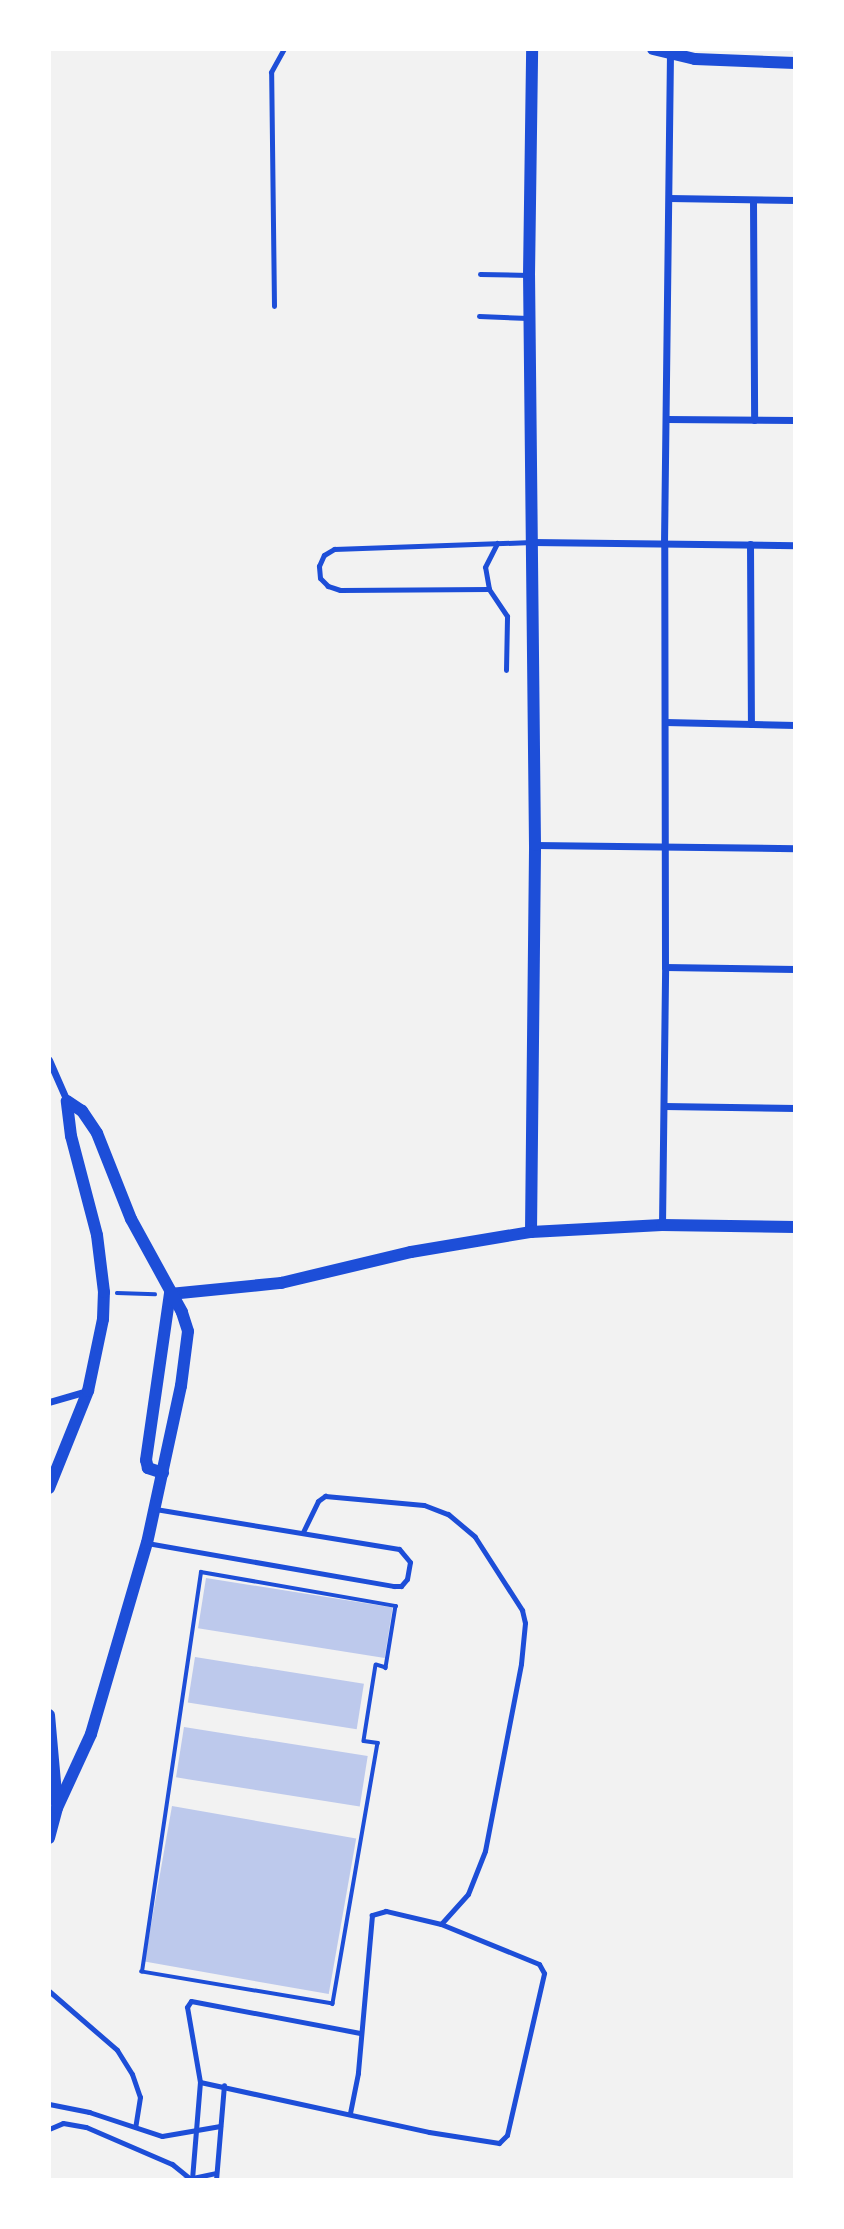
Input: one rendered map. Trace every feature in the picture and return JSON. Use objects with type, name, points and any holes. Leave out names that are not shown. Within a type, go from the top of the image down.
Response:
[{"type":"street","points":[[531,1232],[535,845],[529,275],[532,49]]},
{"type":"street","points":[[653,49],[670,55],[717,61],[795,63]]},
{"type":"street","points":[[662,1225],[665,967],[664,544],[670,55]]},
{"type":"street","points":[[669,198],[795,200]]},
{"type":"street","points":[[753,200],[754,420]]},
{"type":"street","points":[[666,419],[795,420]]},
{"type":"street","points":[[532,542],[795,545]]},
{"type":"street","points":[[750,544],[751,724]]},
{"type":"street","points":[[665,722],[795,725]]},
{"type":"street","points":[[535,845],[795,848]]},
{"type":"street","points":[[665,967],[795,970]]},
{"type":"street","points":[[49,1060],[67,1101],[69,1125],[97,1235],[104,1292],[98,1354],[88,1391],[49,1488]]},
{"type":"street","points":[[49,1838],[57,1808],[92,1734],[147,1543],[187,1357],[188,1331],[182,1312],[131,1219],[97,1133],[82,1111],[67,1101]]},
{"type":"street","points":[[664,1106],[795,1108]]},
{"type":"street","points":[[170,1294],[281,1283],[411,1252],[531,1232],[662,1225],[795,1227]]},
{"type":"street","points":[[163,1473],[148,1468],[146,1460],[170,1294]]},
{"type":"street","points":[[49,1402],[88,1391]]},
{"type":"street","points":[[49,1715],[57,1808]]},
{"type":"lane","points":[[274,306],[271,72],[284,49]]},
{"type":"lane","points":[[480,274],[529,275]]},
{"type":"lane","points":[[479,316],[530,318]]},
{"type":"lane","points":[[489,589],[340,590],[328,586],[320,578],[319,566],[324,555],[334,549],[532,542]]},
{"type":"lane","points":[[498,543],[485,567],[489,589],[507,615],[506,670]]},
{"type":"lane","points":[[303,1532],[318,1501],[325,1496],[424,1505],[447,1514],[475,1537],[522,1611],[525,1623],[521,1664],[485,1851],[468,1894],[441,1924]]},
{"type":"lane","points":[[147,1543],[394,1586],[401,1586],[407,1579],[410,1562],[399,1549],[155,1509]]},
{"type":"lane","points":[[201,2082],[429,2132],[499,2143],[507,2135],[544,1973],[539,1964],[441,1924],[386,1911],[372,1915],[358,2073],[350,2113]]},
{"type":"lane","points":[[49,1991],[117,2050],[132,2074],[140,2097],[135,2127]]},
{"type":"lane","points":[[192,2180],[201,2082],[187,2007],[191,2001],[360,2034]]},
{"type":"lane","points":[[183,2180],[216,2177],[224,2085]]},
{"type":"lane","points":[[49,2104],[63,2104],[162,2136],[220,2126]]},
{"type":"lane","points":[[49,2129],[62,2123],[86,2127],[172,2164],[192,2180]]},
{"type":"path","points":[[104,1292],[170,1294]]},
{"type":"path","points":[[201,1572],[396,1606],[386,1668],[376,1665],[364,1741],[378,1743],[333,2004],[142,1972],[201,1572]]},
{"type":"building","points":[[206,1578],[393,1608],[385,1658],[198,1628]]},
{"type":"building","points":[[195,1657],[364,1684],[357,1729],[188,1702]]},
{"type":"building","points":[[184,1727],[368,1756],[360,1806],[176,1777]]},
{"type":"building","points":[[172,1806],[356,1838],[329,1994],[145,1962]]}]
